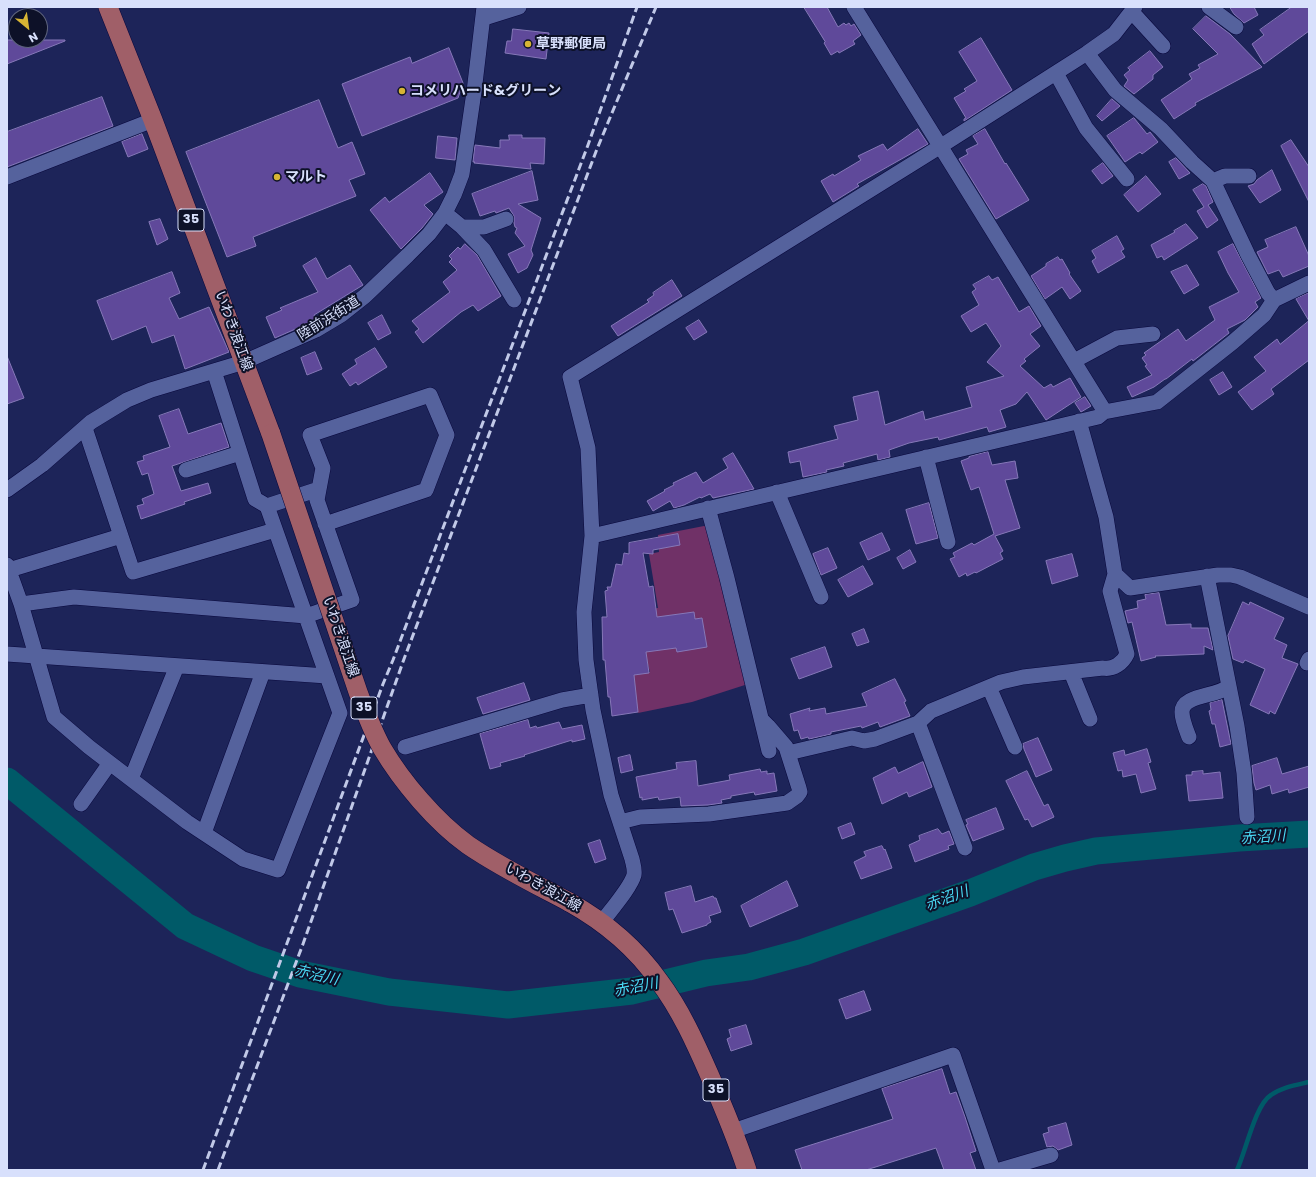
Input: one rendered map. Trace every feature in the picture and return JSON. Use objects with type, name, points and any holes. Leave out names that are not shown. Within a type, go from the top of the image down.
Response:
[{"type":"main road","name":"いわき浪江線","points":[[108,7],[153,120],[271,434],[358,692],[382,748],[403,779],[434,816],[455,835],[468,845],[501,865],[589,913],[602,922],[639,957],[659,980],[680,1012],[733,1131],[747,1170]]},
{"type":"street","points":[[484,12],[519,7]]},
{"type":"street","points":[[854,7],[1074,361],[1104,412]]},
{"type":"street","points":[[1209,7],[1236,27]]},
{"type":"street","points":[[602,922],[631,883],[634,873],[632,859],[611,795],[591,695],[586,660],[584,612],[592,536],[588,448],[570,377],[941,146],[1087,53],[1114,34],[1134,9],[1163,46]]},
{"type":"street","name":"陸前浜街道","points":[[7,490],[42,466],[91,422],[127,400],[151,390],[244,362],[303,336],[341,314],[365,296],[429,234],[445,213],[462,174],[484,12]]},
{"type":"street","points":[[1087,53],[1115,90],[1161,129],[1192,162],[1213,181],[1248,255],[1274,300]]},
{"type":"street","points":[[1056,73],[1086,128],[1127,179]]},
{"type":"street","points":[[7,177],[153,120]]},
{"type":"street","points":[[1213,181],[1225,176],[1249,176]]},
{"type":"street","points":[[445,213],[462,227],[484,250],[506,277],[514,300]]},
{"type":"street","points":[[462,227],[484,227],[506,219]]},
{"type":"street","points":[[592,536],[1098,417],[1104,412],[1157,402],[1264,315],[1274,300],[1309,284]]},
{"type":"street","points":[[1074,361],[1117,338],[1153,334]]},
{"type":"street","points":[[120,536],[8,568],[21,604],[54,717],[89,747],[187,822],[243,859],[278,870],[340,713],[267,506],[255,499],[214,371]]},
{"type":"street","points":[[21,604],[74,597],[306,616],[352,600],[325,524],[317,500],[323,468],[310,435],[430,395],[447,434],[426,490],[325,524]]},
{"type":"street","points":[[788,753],[852,738],[864,741],[875,739],[918,723],[931,711],[1001,682],[1023,677],[1103,668],[1108,669],[1124,660],[1127,654],[1110,591],[1114,574],[1106,517],[1080,421]]},
{"type":"street","points":[[85,428],[133,572],[275,530]]},
{"type":"street","points":[[186,470],[240,453]]},
{"type":"street","points":[[926,457],[948,542]]},
{"type":"street","points":[[267,506],[319,489]]},
{"type":"street","points":[[777,492],[821,597]]},
{"type":"street","points":[[708,508],[763,721],[769,751]]},
{"type":"street","points":[[1114,574],[1130,588],[1231,574],[1309,607]]},
{"type":"street","points":[[1208,576],[1242,760],[1247,817]]},
{"type":"street","points":[[7,654],[327,676]]},
{"type":"street","points":[[131,779],[177,666]]},
{"type":"street","points":[[204,833],[263,672]]},
{"type":"street","points":[[1071,672],[1090,719]]},
{"type":"street","points":[[1188,737],[1182,711],[1184,704],[1188,700],[1215,694],[1229,686]]},
{"type":"street","points":[[989,687],[1015,747]]},
{"type":"street","points":[[405,747],[562,700],[591,695]]},
{"type":"street","points":[[620,822],[640,817],[709,814],[787,803],[797,796],[800,792],[786,747],[763,721]]},
{"type":"street","points":[[918,723],[965,848]]},
{"type":"street","points":[[81,804],[110,763]]},
{"type":"street","points":[[733,1131],[953,1055],[993,1170]]},
{"type":"street","points":[[1000,1170],[1051,1155]]},
{"type":"shaded area","points":[[709,525],[748,684],[692,702],[638,713],[633,675],[650,672],[644,651],[643,609],[658,608],[649,554],[659,552],[658,535]]},
{"type":"building","points":[[804,7],[827,7],[838,27],[844,23],[846,25],[849,23],[851,26],[854,24],[861,35],[853,41],[855,44],[839,53],[838,51],[831,55]]},
{"type":"building","points":[[1230,7],[1254,7],[1258,15],[1244,23],[1234,14]]},
{"type":"building","points":[[1292,7],[1309,7],[1309,31],[1264,64],[1252,44],[1264,35],[1260,30]]},
{"type":"building","points":[[1206,16],[1230,34],[1262,67],[1195,103],[1196,105],[1174,119],[1161,100],[1192,79],[1189,74],[1200,68],[1198,65],[1218,54],[1193,29]]},
{"type":"building","points":[[513,29],[549,33],[546,59],[505,53],[507,41],[511,41]]},
{"type":"building","points":[[981,38],[1012,90],[964,121],[966,118],[954,98],[966,91],[964,89],[977,81],[959,52]]},
{"type":"building","points":[[7,40],[8,48],[47,48],[7,64]]},
{"type":"building","points":[[48,40],[65,41],[48,48]]},
{"type":"building","name":"コメリハード&グリーン","points":[[449,48],[463,83],[458,98],[362,136],[342,84],[410,57],[412,63]]},
{"type":"building","points":[[1150,51],[1163,67],[1153,75],[1153,79],[1134,94],[1124,86],[1128,80],[1124,75],[1130,70],[1128,68]]},
{"type":"building","points":[[102,97],[113,126],[7,167],[7,132]]},
{"type":"building","points":[[1112,99],[1120,106],[1102,121],[1097,116]]},
{"type":"building","name":"マルト","points":[[319,100],[338,148],[352,142],[365,174],[349,180],[356,196],[253,237],[256,246],[227,257],[186,152]]},
{"type":"building","points":[[1134,118],[1147,134],[1150,132],[1158,142],[1142,154],[1140,152],[1125,162],[1107,136]]},
{"type":"building","points":[[918,129],[928,144],[857,184],[859,186],[833,202],[821,181],[833,174],[834,176],[861,160],[858,156],[883,144],[887,150]]},
{"type":"building","points":[[985,129],[1005,164],[1006,163],[1029,200],[996,219],[959,159],[968,154],[966,150],[978,144],[973,136]]},
{"type":"building","points":[[142,134],[148,149],[128,157],[122,142]]},
{"type":"building","points":[[509,135],[522,135],[522,138],[545,138],[544,164],[530,163],[531,169],[473,162],[475,145],[500,148],[500,140],[509,140]]},
{"type":"building","points":[[438,136],[457,138],[455,160],[436,158]]},
{"type":"building","points":[[1291,140],[1309,167],[1309,202],[1281,146]]},
{"type":"building","points":[[1176,158],[1190,173],[1179,179],[1169,162]]},
{"type":"building","points":[[1103,163],[1113,176],[1102,184],[1092,171]]},
{"type":"building","points":[[1272,170],[1281,190],[1260,203],[1248,186],[1254,184],[1257,180]]},
{"type":"building","points":[[532,171],[538,200],[518,204],[541,218],[531,250],[533,255],[527,268],[518,273],[508,254],[525,246],[515,233],[517,228],[515,227],[514,223],[514,216],[509,208],[496,213],[495,211],[480,216],[472,194]]},
{"type":"building","points":[[430,173],[443,192],[424,205],[433,214],[422,228],[401,249],[370,210],[385,197],[389,202]]},
{"type":"building","points":[[1146,176],[1161,194],[1138,212],[1124,195]]},
{"type":"building","points":[[1203,184],[1206,186],[1213,202],[1208,205],[1218,220],[1207,228],[1197,211],[1204,207],[1193,190]]},
{"type":"building","points":[[160,219],[168,239],[157,245],[149,222]]},
{"type":"building","points":[[1186,224],[1198,238],[1164,260],[1162,256],[1157,258],[1151,245],[1175,232],[1174,231]]},
{"type":"building","points":[[1296,227],[1309,256],[1309,266],[1283,277],[1279,270],[1268,274],[1257,252],[1268,247],[1265,240]]},
{"type":"building","points":[[1117,236],[1124,249],[1121,251],[1125,257],[1098,273],[1092,261],[1096,258],[1092,251]]},
{"type":"building","points":[[465,244],[477,255],[501,296],[478,311],[473,305],[461,312],[423,343],[415,332],[419,329],[412,321],[450,292],[443,282],[457,270],[449,262],[452,259],[449,256],[458,247],[460,249]]},
{"type":"building","points":[[1233,244],[1261,298],[1255,302],[1258,307],[1245,320],[1227,329],[1229,333],[1193,361],[1192,359],[1154,387],[1132,397],[1127,387],[1152,375],[1145,366],[1147,365],[1142,358],[1146,355],[1144,353],[1178,329],[1186,341],[1215,320],[1209,307],[1239,292],[1218,252]]},
{"type":"building","points":[[1058,257],[1060,260],[1062,259],[1070,273],[1069,274],[1081,291],[1070,299],[1062,287],[1045,299],[1031,276]]},
{"type":"building","points":[[316,258],[327,279],[350,265],[363,285],[314,315],[316,320],[275,338],[266,317],[282,310],[280,308],[318,292],[303,266]]},
{"type":"building","points":[[1187,265],[1199,285],[1184,294],[1171,272]]},
{"type":"building","points":[[172,272],[180,293],[169,298],[179,319],[209,307],[229,352],[185,369],[174,335],[152,343],[146,326],[112,340],[97,301]]},
{"type":"building","points":[[989,276],[992,280],[998,277],[1019,312],[1029,306],[1041,326],[1030,334],[1040,346],[1024,359],[1026,361],[1020,366],[1044,388],[1051,384],[1053,387],[1070,378],[1081,397],[1046,420],[1027,392],[1016,404],[1000,410],[1006,427],[989,432],[987,427],[939,440],[938,437],[909,443],[889,450],[890,457],[878,460],[877,454],[843,463],[844,466],[826,470],[827,472],[803,477],[800,461],[790,463],[788,452],[838,439],[834,426],[858,420],[853,397],[878,391],[885,425],[923,411],[925,420],[972,407],[966,387],[1004,376],[987,362],[1001,346],[986,323],[971,332],[961,316],[979,305],[972,292],[976,289],[973,285]]},
{"type":"building","points":[[672,280],[682,296],[618,336],[611,326],[649,302],[647,300],[654,295],[653,293]]},
{"type":"building","points":[[1309,293],[1309,321],[1296,299]]},
{"type":"building","points":[[382,315],[391,333],[378,340],[368,323]]},
{"type":"building","points":[[699,320],[707,332],[694,340],[686,328]]},
{"type":"building","points":[[1309,321],[1309,360],[1271,389],[1274,394],[1252,410],[1238,392],[1266,371],[1254,357],[1277,339],[1280,344]]},
{"type":"building","points":[[375,348],[387,367],[358,385],[356,382],[350,386],[342,374],[357,364],[355,360]]},
{"type":"building","points":[[315,352],[322,369],[307,375],[301,358]]},
{"type":"building","points":[[7,356],[24,398],[7,404]]},
{"type":"building","points":[[1223,372],[1232,387],[1219,395],[1210,380]]},
{"type":"building","points":[[1085,397],[1091,406],[1081,412],[1075,403]]},
{"type":"building","points":[[179,409],[188,434],[221,423],[229,447],[172,466],[181,491],[208,483],[211,493],[184,502],[185,504],[141,519],[137,506],[144,504],[142,499],[154,494],[148,473],[142,475],[137,462],[144,460],[143,456],[170,447],[159,416]]},
{"type":"building","points":[[988,452],[992,465],[1015,461],[1018,478],[1005,480],[1020,528],[995,536],[1003,551],[1000,553],[1003,559],[976,573],[975,572],[967,576],[966,573],[959,577],[950,559],[955,557],[953,553],[972,543],[974,545],[994,534],[979,487],[971,490],[961,461],[969,457]]},
{"type":"building","points":[[733,453],[754,489],[713,498],[710,494],[674,508],[670,501],[653,511],[647,501],[674,485],[673,483],[696,472],[703,483],[728,468],[723,459]]},
{"type":"building","points":[[929,503],[938,538],[916,544],[906,510]]},
{"type":"building","points":[[882,533],[890,550],[868,560],[860,543]]},
{"type":"building","points":[[678,534],[680,545],[653,550],[653,554],[643,553],[649,587],[653,586],[657,617],[694,612],[695,619],[702,618],[707,647],[677,652],[676,648],[646,652],[649,673],[634,675],[638,712],[612,716],[610,697],[608,697],[605,660],[603,660],[602,617],[607,617],[605,591],[608,590],[607,587],[611,587],[616,564],[622,565],[624,553],[629,554],[629,543]]},
{"type":"building","points":[[828,548],[837,568],[821,575],[813,554]]},
{"type":"building","points":[[910,550],[916,562],[903,569],[897,558]]},
{"type":"building","points":[[1072,554],[1078,576],[1052,584],[1046,561]]},
{"type":"building","points":[[863,566],[873,584],[848,597],[838,580]]},
{"type":"building","points":[[1159,593],[1166,625],[1191,624],[1191,628],[1208,628],[1213,650],[1204,646],[1204,654],[1155,656],[1156,657],[1141,661],[1132,622],[1128,623],[1125,611],[1138,608],[1137,601],[1146,599],[1145,595]]},
{"type":"building","points":[[1243,602],[1249,605],[1250,602],[1284,618],[1274,639],[1287,645],[1282,658],[1298,664],[1275,714],[1270,711],[1269,714],[1250,705],[1265,669],[1245,660],[1243,663],[1233,659],[1228,636]]},
{"type":"building","points":[[864,629],[869,642],[857,646],[852,634]]},
{"type":"building","points":[[825,647],[832,667],[799,679],[791,659]]},
{"type":"building","points":[[895,679],[906,701],[904,702],[910,716],[880,727],[878,722],[862,728],[861,726],[831,732],[831,734],[809,739],[808,737],[801,739],[798,730],[794,731],[790,714],[810,708],[809,711],[825,708],[826,714],[867,706],[862,694]]},
{"type":"building","points":[[524,683],[530,700],[483,714],[477,698]]},
{"type":"building","points":[[1222,700],[1231,744],[1220,747],[1215,724],[1212,724],[1209,711],[1211,710],[1210,703]]},
{"type":"building","points":[[528,720],[530,728],[536,726],[537,728],[559,722],[562,729],[582,725],[585,739],[572,742],[572,740],[524,755],[525,756],[500,763],[501,766],[490,769],[480,734]]},
{"type":"building","points":[[1038,738],[1052,770],[1036,777],[1023,744]]},
{"type":"building","points":[[1147,749],[1151,762],[1148,763],[1156,789],[1141,793],[1136,774],[1123,777],[1122,770],[1118,771],[1113,753],[1124,750],[1125,755]]},
{"type":"building","points":[[630,755],[633,770],[621,773],[618,758]]},
{"type":"building","points":[[1277,758],[1282,774],[1309,766],[1309,787],[1289,793],[1288,789],[1272,794],[1270,785],[1256,790],[1252,766]]},
{"type":"building","points":[[696,761],[698,786],[730,780],[729,775],[760,769],[761,772],[767,771],[767,774],[774,773],[777,791],[755,795],[754,792],[731,796],[731,798],[721,800],[722,803],[708,805],[681,806],[680,797],[659,800],[658,797],[642,800],[642,797],[640,798],[636,777],[677,769],[676,763]]},
{"type":"building","points":[[923,762],[932,787],[909,797],[907,792],[882,804],[873,778],[895,767],[898,773]]},
{"type":"building","points":[[1027,771],[1044,806],[1048,804],[1054,817],[1032,827],[1028,819],[1025,820],[1006,781]]},
{"type":"building","points":[[1203,771],[1203,774],[1220,772],[1223,798],[1189,801],[1186,775],[1192,775],[1192,772]]},
{"type":"building","points":[[996,808],[1004,829],[973,841],[966,825],[968,824],[966,820]]},
{"type":"building","points":[[851,823],[855,834],[842,839],[838,828]]},
{"type":"building","points":[[938,829],[942,834],[949,831],[954,844],[948,846],[949,849],[915,862],[909,845],[920,840],[919,836]]},
{"type":"building","points":[[600,840],[606,859],[595,863],[588,844]]},
{"type":"building","points":[[882,846],[884,850],[885,849],[892,868],[861,879],[854,862],[866,856],[864,852]]},
{"type":"building","points":[[787,881],[798,906],[750,927],[741,906]]},
{"type":"building","points":[[691,886],[695,902],[713,896],[716,898],[721,912],[709,916],[711,922],[707,925],[682,933],[673,909],[669,910],[665,893]]},
{"type":"building","points":[[864,991],[871,1010],[846,1019],[839,1000]]},
{"type":"building","points":[[746,1025],[752,1044],[731,1051],[727,1039],[731,1037],[729,1030]]},
{"type":"building","points":[[942,1069],[950,1094],[956,1092],[965,1117],[976,1151],[970,1153],[976,1170],[944,1170],[936,1148],[866,1170],[802,1170],[795,1150],[893,1119],[882,1089]]},
{"type":"building","points":[[1066,1123],[1072,1145],[1058,1150],[1053,1146],[1047,1147],[1043,1134],[1049,1132],[1048,1128]]},
{"type":"waterway","name":"赤沼川","points":[[7,781],[185,926],[253,958],[300,974],[389,992],[508,1005],[632,991],[706,973],[749,967],[804,952],[970,893],[1034,867],[1096,851],[1239,838],[1309,834]]},
{"type":"waterway","points":[[1237,1170],[1251,1129],[1265,1100],[1280,1090],[1309,1082]]},
{"type":"railway","points":[[203,1170],[383,684],[588,145],[637,7]]},
{"type":"railway","points":[[218,1170],[303,944],[404,659],[597,149],[656,7]]},
{"type":"place","name":"草野郵便局","points":[[528,44]]},
{"type":"place","name":"コメリハード&グリーン","points":[[402,91]]},
{"type":"place","name":"マルト","points":[[277,177]]}]
